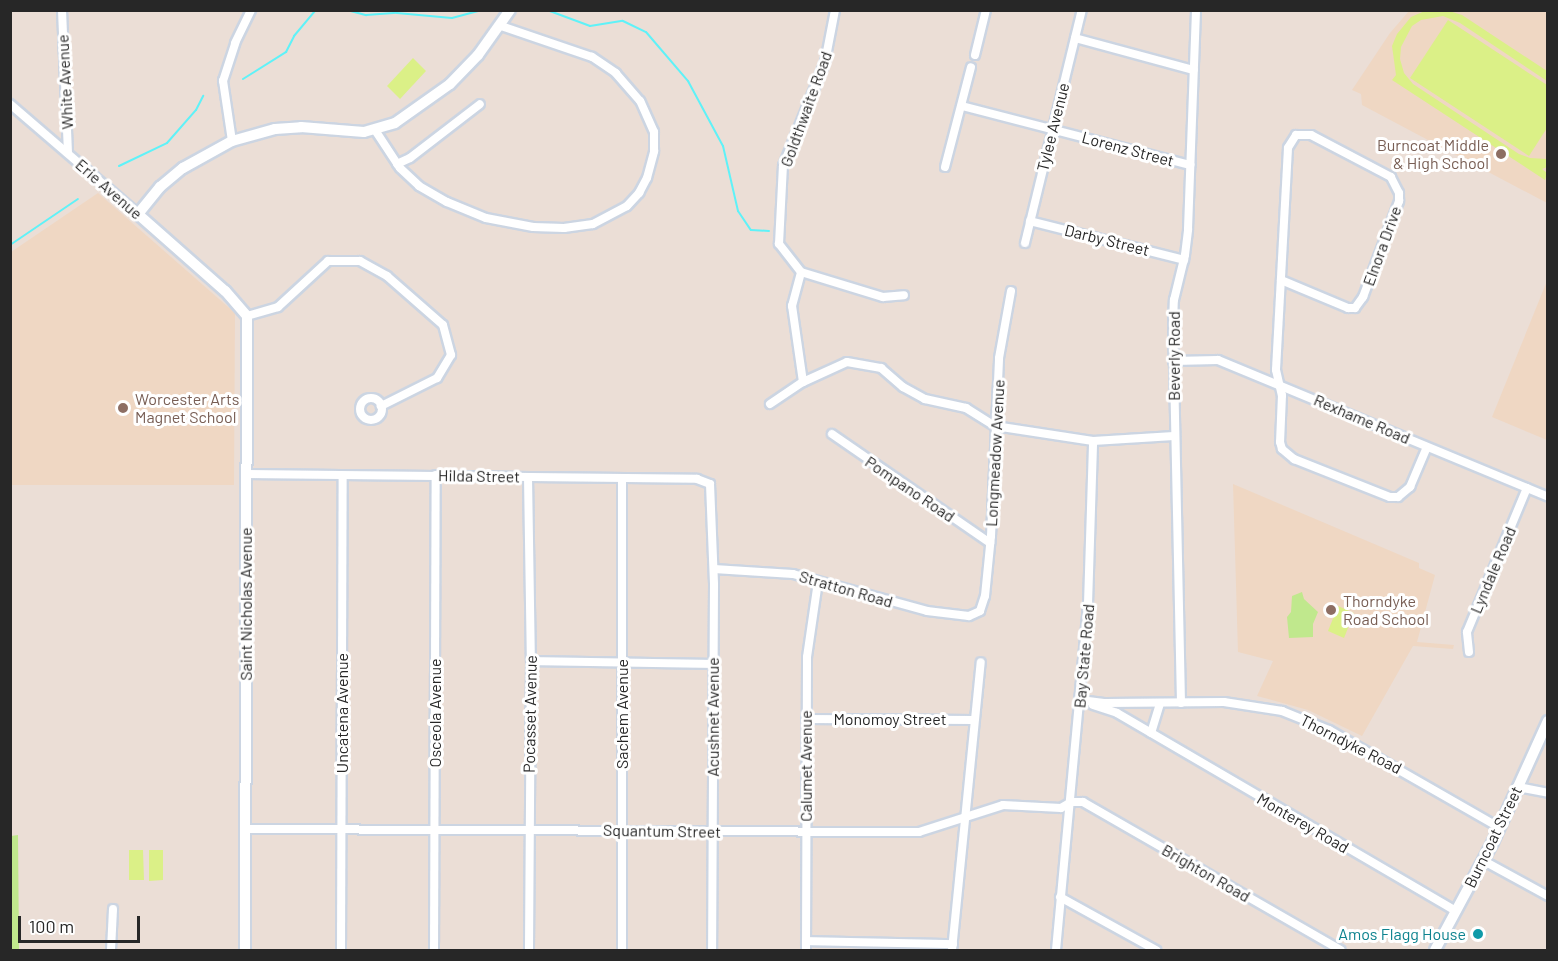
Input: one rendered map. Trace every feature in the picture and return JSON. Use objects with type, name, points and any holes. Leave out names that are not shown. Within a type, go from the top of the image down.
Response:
[{"type":"street","name":"White Avenue","points":[[62,10],[68,153]]},
{"type":"street","points":[[232,141],[224,81],[235,43],[251,10]]},
{"type":"street","points":[[138,214],[160,187],[183,168],[232,141],[275,129],[301,127],[353,132],[375,130],[402,119],[443,89],[478,55],[501,26],[510,10]]},
{"type":"street","name":"Goldthwaite Road","points":[[801,272],[779,244],[783,166],[825,62],[834,10]]},
{"type":"street","points":[[975,55],[986,10]]},
{"type":"street","name":"Tylee Avenue","points":[[1025,243],[1082,10]]},
{"type":"street","name":"Beverly Road","points":[[1181,703],[1174,436],[1174,300],[1184,260],[1196,10]]},
{"type":"street","points":[[375,130],[397,164],[419,186],[447,202],[486,218],[533,227],[564,228],[593,224],[620,211],[639,193],[650,170],[654,139],[649,117],[630,88],[616,73],[591,57],[501,26]]},
{"type":"street","points":[[1075,38],[1194,70]]},
{"type":"street","points":[[945,167],[971,67]]},
{"type":"street","name":"Erie Avenue","points":[[10,104],[206,274],[235,301],[247,316]]},
{"type":"street","points":[[397,164],[410,159],[480,104]]},
{"type":"street","name":"Lorenz Street","points":[[962,106],[1190,165]]},
{"type":"street","name":"Elnora Drive","points":[[1281,280],[1348,308],[1355,308],[1365,292],[1399,201],[1399,193],[1391,177],[1311,135],[1296,135],[1291,141],[1286,157],[1276,370],[1282,395],[1280,442],[1282,450],[1305,463],[1378,494],[1398,497],[1410,487],[1427,447]]},
{"type":"street","name":"Darby Street","points":[[1030,221],[1184,260]]},
{"type":"street","points":[[247,316],[278,307],[328,261],[360,261],[387,276],[443,325],[451,355],[437,378],[381,406]]},
{"type":"street","points":[[804,382],[792,306],[801,272],[883,297],[904,295]]},
{"type":"street","name":"Longmeadow Avenue","points":[[977,614],[985,596],[990,543],[999,358],[1011,291]]},
{"type":"street","name":"Saint Nicholas Avenue","points":[[245,951],[247,316]]},
{"type":"street","name":"Rexhame Road","points":[[1173,361],[1218,360],[1548,497]]},
{"type":"street","points":[[770,404],[804,382],[848,362],[881,368],[903,387],[925,399],[966,408],[996,426],[1093,441],[1174,436]]},
{"type":"street","name":"Pompano Road","points":[[832,434],[990,543]]},
{"type":"street","name":"Bay State Road","points":[[1056,951],[1091,567],[1090,486],[1093,441]]},
{"type":"street","name":"Hilda Street","points":[[246,474],[697,479],[710,484]]},
{"type":"street","name":"Osceola Avenue","points":[[434,951],[436,475]]},
{"type":"street","name":"Uncatena Avenue","points":[[341,951],[343,476]]},
{"type":"street","name":"Pocasset Avenue","points":[[528,477],[531,661],[528,830],[529,951]]},
{"type":"street","name":"Sachem Avenue","points":[[622,478],[622,951]]},
{"type":"street","name":"Acushnet Avenue","points":[[710,484],[714,569],[712,951]]},
{"type":"street","name":"Lyndale Road","points":[[1469,652],[1467,632],[1527,489]]},
{"type":"street","name":"Stratton Road","points":[[714,569],[784,573],[927,611],[969,616],[977,614]]},
{"type":"street","name":"Calumet Avenue","points":[[806,946],[808,645],[818,582]]},
{"type":"street","points":[[531,661],[712,664]]},
{"type":"street","points":[[806,946],[953,947],[981,662]]},
{"type":"street","name":"Thorndyke Road","points":[[1080,700],[1231,703],[1297,716],[1329,730],[1500,828]]},
{"type":"street","name":"Monterey Road","points":[[1080,700],[1117,713],[1456,911]]},
{"type":"street","points":[[1151,733],[1160,703]]},
{"type":"street","name":"Monomoy Street","points":[[806,719],[974,720]]},
{"type":"street","name":"Burncoat Street","points":[[1435,951],[1484,861],[1548,720]]},
{"type":"street","points":[[1518,787],[1548,793]]},
{"type":"street","name":"Squantum Street","points":[[246,828],[919,831],[1003,805],[1061,808],[1071,802]]},
{"type":"street","name":"Brighton Road","points":[[1071,802],[1083,802],[1340,951]]},
{"type":"street","points":[[1484,861],[1548,896]]},
{"type":"street","points":[[1060,897],[1156,951]]},
{"type":"street","points":[[111,951],[113,909]]},
{"type":"shaded area","name":"Burncoat Middle & High School","points":[[1409,11],[1547,11],[1547,203],[1362,105],[1361,94],[1352,90],[1390,33]]},
{"type":"shaded area","name":"Worcester Arts Magnet School","points":[[98,193],[235,313],[234,485],[11,485],[11,252]]},
{"type":"shaded area","points":[[1547,281],[1548,440],[1492,417]]},
{"type":"shaded area","name":"Thorndyke Road School","points":[[1233,484],[1419,563],[1419,568],[1435,575],[1417,642],[1454,645],[1453,649],[1413,646],[1362,736],[1308,710],[1257,696],[1273,661],[1238,652]]},
{"type":"green space","points":[[1427,10],[1449,11],[1462,15],[1547,71],[1547,81],[1460,23],[1443,16],[1421,20],[1412,26],[1401,47],[1400,59],[1404,73],[1413,84],[1519,154],[1530,158],[1547,159],[1547,167],[1542,169],[1547,173],[1545,180],[1392,80],[1396,75],[1392,46],[1397,34],[1411,17]]},
{"type":"green space","points":[[1448,20],[1547,85],[1547,128],[1529,156],[1410,78]]},
{"type":"green space","points":[[413,58],[426,71],[400,99],[387,86]]},
{"type":"green space","points":[[1302,592],[1304,599],[1318,612],[1313,624],[1313,637],[1289,638],[1287,617],[1291,612],[1292,596]]},
{"type":"green space","points":[[1338,606],[1354,613],[1344,638],[1328,631]]},
{"type":"green space","points":[[18,835],[19,950],[11,950],[11,836]]},
{"type":"green space","points":[[129,850],[143,850],[144,880],[129,880]]},
{"type":"green space","points":[[149,850],[163,850],[163,880],[149,881]]},
{"type":"waterway","points":[[243,79],[286,52],[294,36],[316,10]]},
{"type":"waterway","points":[[347,10],[366,15],[397,13],[452,18],[481,10]]},
{"type":"waterway","points":[[547,10],[590,26],[623,21],[646,32],[688,81],[723,146],[738,211],[751,230],[769,231]]},
{"type":"waterway","points":[[119,166],[167,143],[196,110],[203,96]]},
{"type":"waterway","points":[[10,245],[78,199]]},
{"type":"place","name":"Burncoat Middle & High School","points":[[1501,154]]},
{"type":"place","name":"Worcester Arts Magnet School","points":[[123,408]]},
{"type":"place","name":"Thorndyke Road School","points":[[1331,610]]},
{"type":"place","name":"Amos Flagg House","points":[[1478,934]]}]
